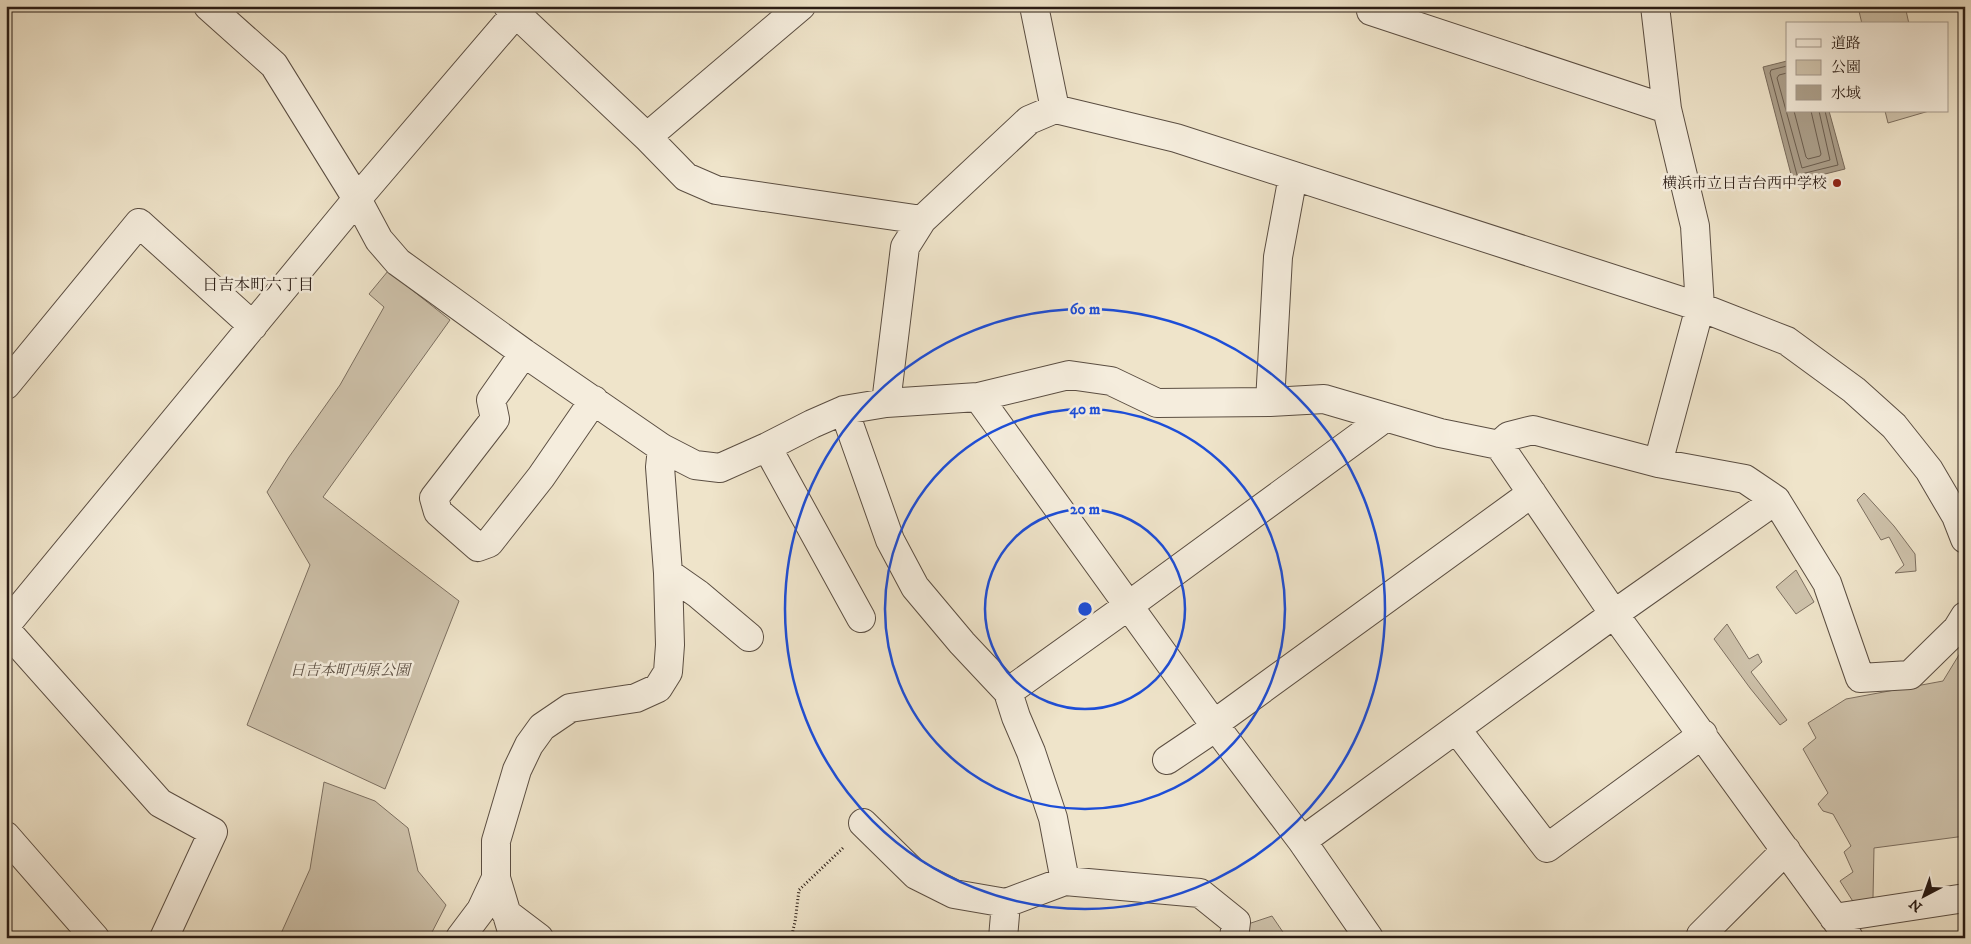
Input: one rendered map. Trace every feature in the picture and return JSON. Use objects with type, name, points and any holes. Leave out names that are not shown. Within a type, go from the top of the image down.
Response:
[{"type":"street","points":[[208,6],[274,65],[357,199],[379,240],[398,262],[524,353],[662,448],[695,465],[720,468],[844,410],[886,404],[978,397],[1069,375],[1110,381],[1157,403],[1270,402],[1324,399],[1440,433],[1499,445],[1614,614],[1703,734],[1842,928],[1965,898]]},
{"type":"street","points":[[647,137],[801,6]]},
{"type":"street","points":[[1034,6],[1055,109]]},
{"type":"street","points":[[1370,6],[1371,11],[1667,109]]},
{"type":"street","points":[[1655,6],[1667,109],[1695,226],[1700,306],[1658,463]]},
{"type":"street","points":[[6,625],[515,9],[686,177],[716,190],[922,220]]},
{"type":"street","points":[[886,404],[905,247],[922,220],[1029,120],[1055,109],[1176,138],[1700,306],[1787,341],[1854,390],[1894,426],[1930,470],[1956,516],[1965,539]]},
{"type":"street","points":[[1270,402],[1278,256],[1293,176]]},
{"type":"street","points":[[6,385],[139,223],[253,326]]},
{"type":"street","points":[[524,353],[491,400],[495,419],[434,498],[438,512],[478,547],[489,543],[540,477],[594,400]]},
{"type":"street","points":[[978,397],[1215,726],[1302,841],[1369,938]]},
{"type":"street","points":[[844,410],[890,540],[915,587],[962,644],[1008,692],[1053,818],[1065,882]]},
{"type":"street","points":[[1008,692],[1386,417]]},
{"type":"street","points":[[1499,445],[1509,436],[1533,430],[1658,463],[1745,480],[1776,500],[1827,583],[1860,678],[1910,675],[1957,629],[1965,616]]},
{"type":"street","points":[[767,447],[861,618]]},
{"type":"street","points":[[539,938],[510,926],[496,878],[496,841],[516,770],[529,745],[542,727],[570,708],[636,698],[658,688],[668,672],[670,645],[668,573],[660,467],[662,448]]},
{"type":"street","points":[[1167,760],[1532,493]]},
{"type":"street","points":[[1302,841],[1614,614],[1776,500]]},
{"type":"street","points":[[668,573],[698,594],[749,637]]},
{"type":"street","points":[[6,630],[160,803],[213,832],[164,938]]},
{"type":"street","points":[[1457,730],[1547,848],[1703,734]]},
{"type":"street","points":[[864,825],[916,875],[954,894],[1006,903],[1065,882],[1200,893],[1236,922],[1234,938]]},
{"type":"street","points":[[8,844],[95,938]]},
{"type":"street","points":[[1696,932],[1786,850]]},
{"type":"street","points":[[460,938],[481,910],[496,878]]},
{"type":"street","points":[[1003,938],[1006,903]]},
{"type":"path","points":[[791,938],[799,890],[864,825]]},
{"type":"green space","points":[[1879,6],[1905,6],[1909,22],[1862,22],[1859,11]]},
{"type":"green space","points":[[1885,112],[1926,112],[1888,123]]},
{"type":"green space","name":"日吉本町西原公園","points":[[388,271],[450,320],[323,497],[459,601],[385,789],[247,725],[310,565],[267,492],[289,457],[340,385],[384,307],[369,294]]},
{"type":"green space","points":[[1864,493],[1894,526],[1915,554],[1916,571],[1895,573],[1904,565],[1889,537],[1881,540],[1857,500]]},
{"type":"green space","points":[[1796,570],[1814,602],[1796,614],[1776,587]]},
{"type":"green space","points":[[1727,624],[1749,659],[1758,654],[1762,662],[1751,672],[1787,720],[1780,725],[1714,639]]},
{"type":"green space","points":[[1965,645],[1965,836],[1874,848],[1873,898],[1854,903],[1840,881],[1853,872],[1844,852],[1851,846],[1833,814],[1823,811],[1818,804],[1828,793],[1803,749],[1816,738],[1808,723],[1846,699],[1943,681]]},
{"type":"green space","points":[[324,782],[375,801],[408,828],[418,871],[446,905],[429,938],[279,938],[310,869]]},
{"type":"green space","points":[[1272,916],[1287,938],[1247,938],[1248,924]]},
{"type":"water","points":[[1786,61],[1786,112],[1829,112],[1845,169],[1793,182],[1763,67]]},
{"type":"place","name":"横浜市立日吉台西中学校","points":[[1837,183]]},
{"type":"district","name":"日吉本町六丁目","points":[[258,284]]}]
